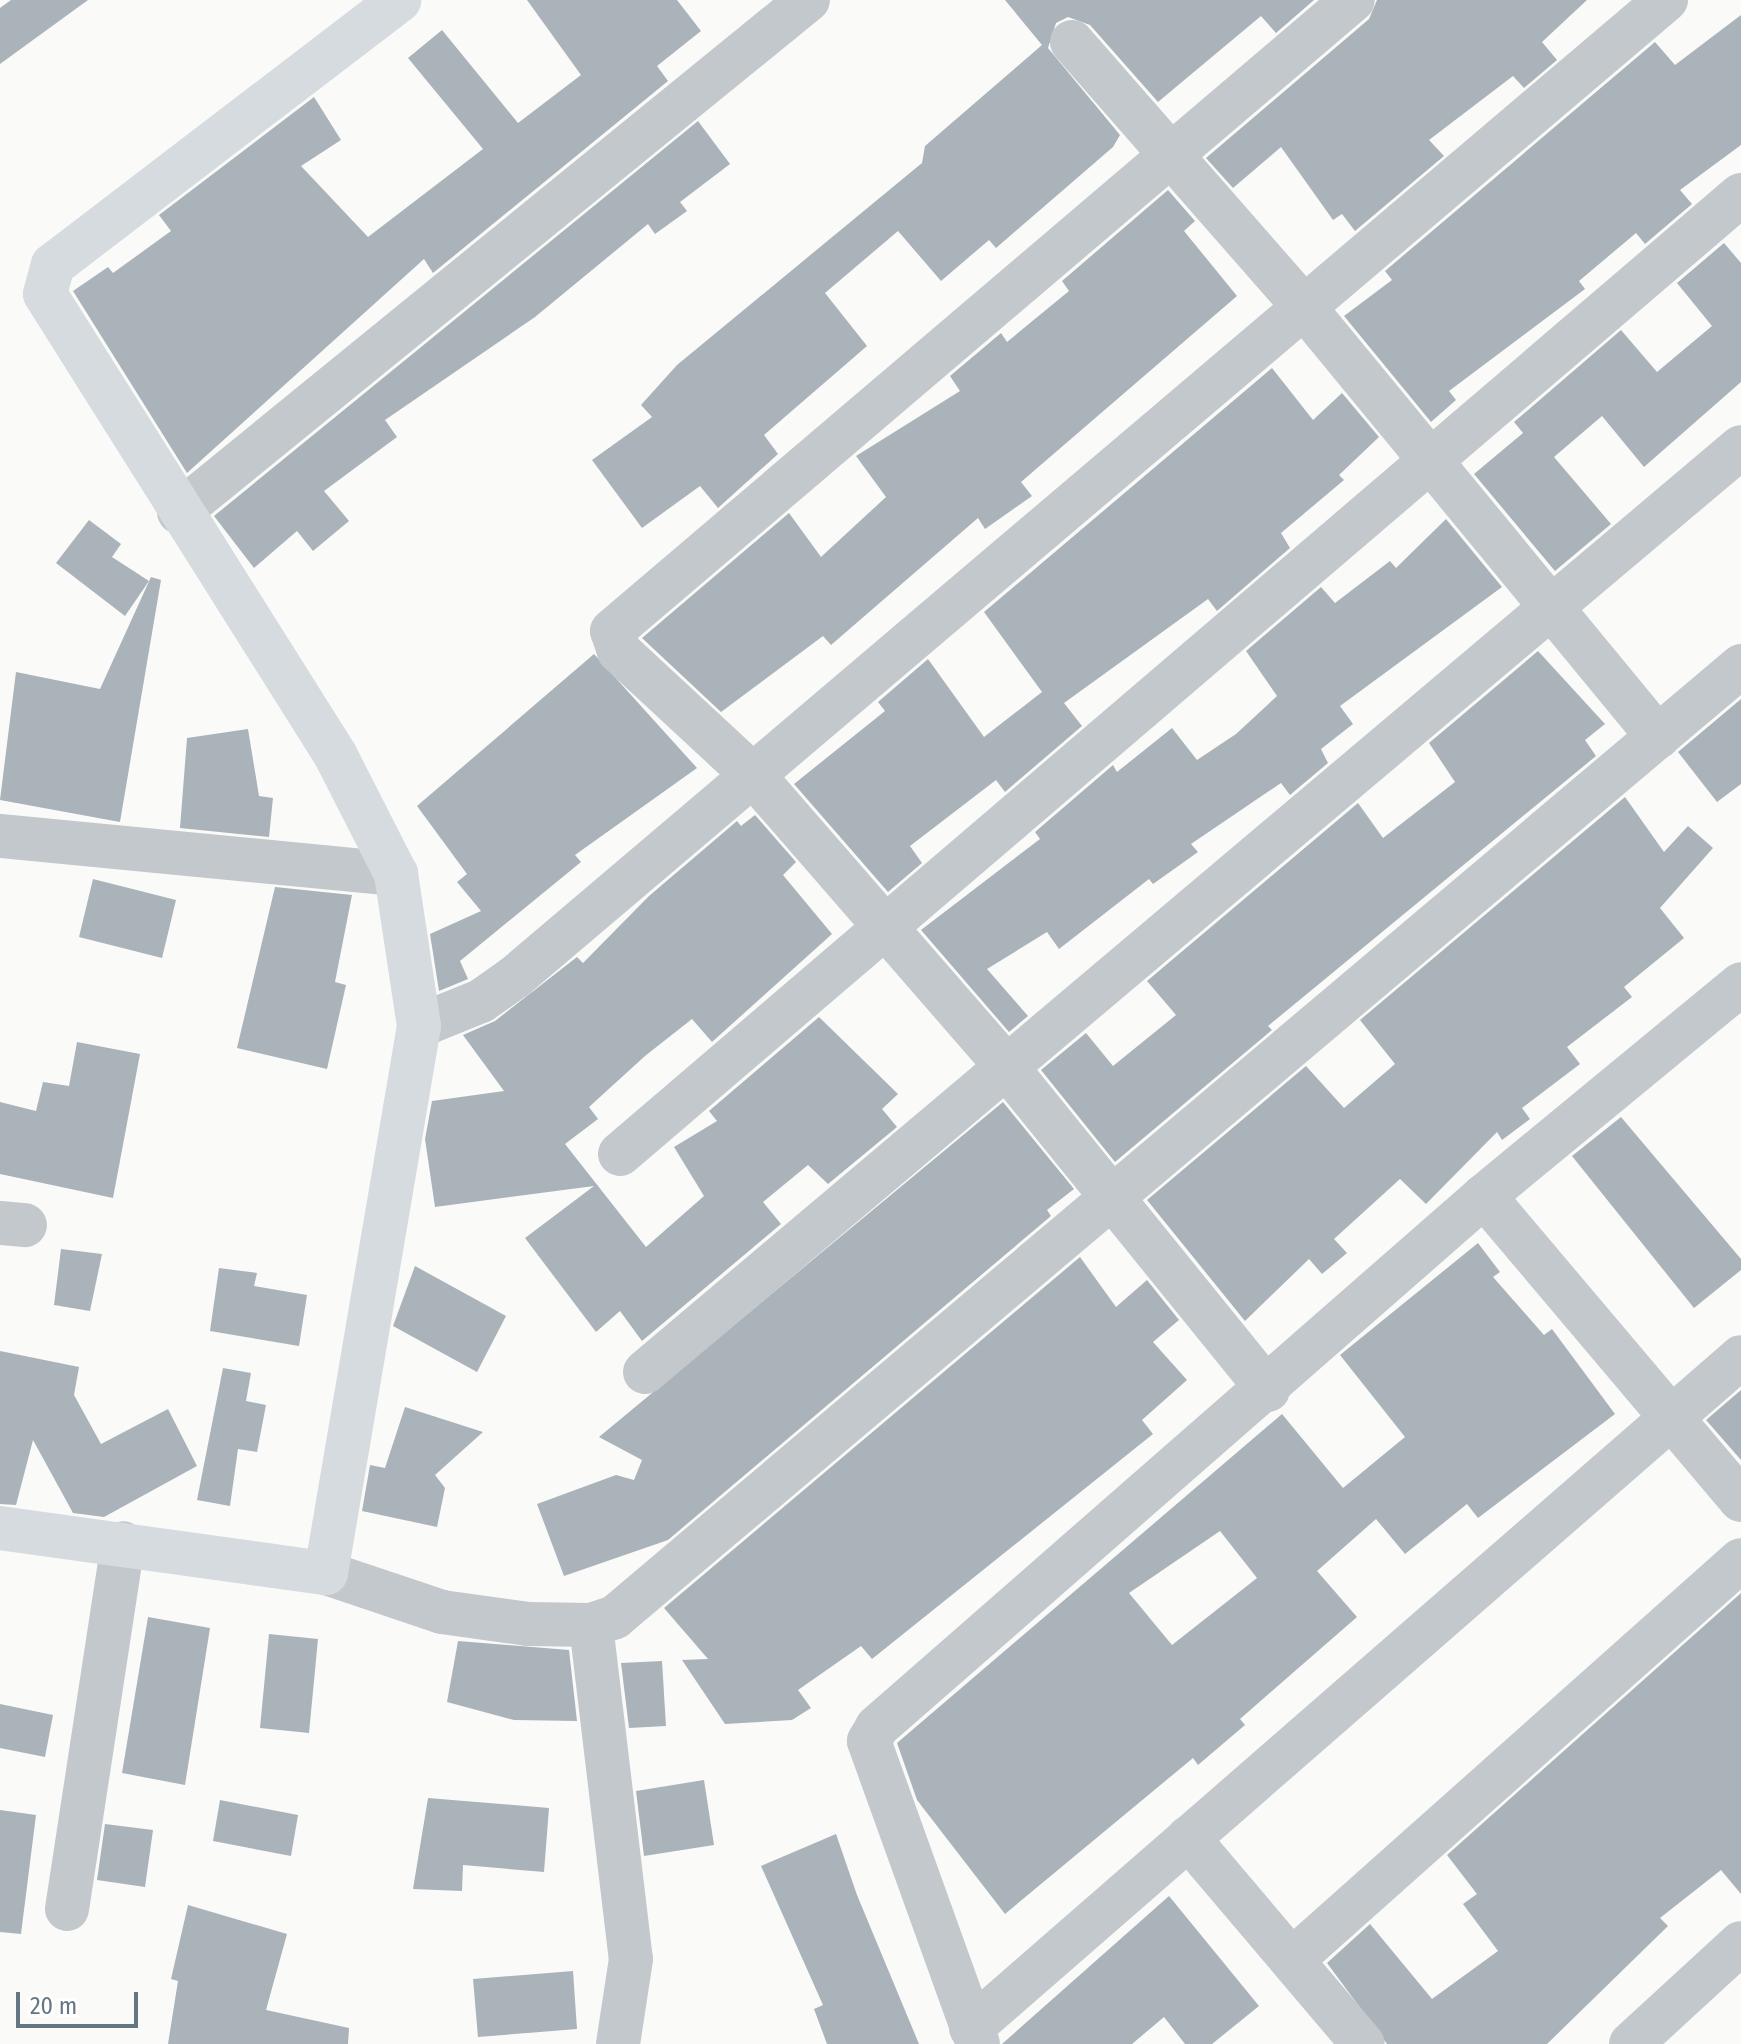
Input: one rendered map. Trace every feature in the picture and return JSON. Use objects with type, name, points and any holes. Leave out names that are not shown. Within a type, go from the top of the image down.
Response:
[{"type":"street","points":[[326,1573],[419,1026],[396,874],[336,756],[179,512],[45,294],[46,277],[399,0]]},
{"type":"street","points":[[179,512],[808,0]]},
{"type":"street","points":[[1268,1390],[1006,1066],[883,928],[756,778],[653,686],[619,651],[612,631],[1170,160],[1353,0]]},
{"type":"street","points":[[419,1026],[481,1001],[515,977],[756,778],[1666,0]]},
{"type":"street","points":[[1072,42],[1170,160],[1304,307],[1431,461],[1549,612],[1658,737]]},
{"type":"street","points":[[620,1154],[1741,195]]},
{"type":"street","points":[[645,1372],[1741,447]]},
{"type":"street","points":[[0,1528],[326,1573],[442,1612],[591,1625],[651,1592],[1741,666]]},
{"type":"street","points":[[0,836],[396,874]]},
{"type":"street","points":[[1741,984],[1484,1196],[1268,1390],[877,1727],[869,1741],[974,2036],[1188,1838],[1741,1357]]},
{"type":"street","points":[[1484,1196],[1668,1418],[1741,1500]]},
{"type":"street","points":[[67,1909],[123,1543]]},
{"type":"street","points":[[1292,1960],[1741,1560]]},
{"type":"street","points":[[591,1625],[631,1959],[618,2044]]},
{"type":"street","points":[[1188,1838],[1363,2044]]},
{"type":"street","points":[[1631,2044],[1741,1943]]},
{"type":"building","points":[[11,0],[88,0],[0,64],[0,8]]},
{"type":"building","points":[[527,0],[677,0],[701,31],[657,66],[668,81],[433,273],[424,259],[187,473],[73,291],[108,267],[113,273],[171,231],[159,215],[314,97],[341,140],[301,166],[368,237],[483,149],[408,58],[442,30],[518,123],[581,75]]},
{"type":"building","points":[[1005,0],[1314,0],[1276,33],[1261,16],[1158,102],[1090,25],[1068,17],[1056,23],[1048,48],[1120,135],[1113,147],[996,248],[989,240],[941,281],[898,231],[825,293],[867,346],[764,435],[778,454],[718,508],[700,486],[642,528],[592,460],[652,417],[641,405],[677,365],[922,163],[925,146],[1042,45]]},
{"type":"building","points":[[1377,0],[1587,0],[1542,42],[1557,60],[1524,88],[1513,76],[1429,140],[1444,156],[1355,231],[1342,214],[1333,220],[1281,147],[1233,188],[1206,158],[1369,19]]},
{"type":"building","points":[[1741,15],[1741,145],[1680,190],[1692,204],[1645,244],[1636,233],[1579,281],[1585,289],[1449,391],[1456,400],[1431,422],[1344,316],[1392,280],[1385,271],[1655,42],[1675,65]]},
{"type":"building","points":[[698,121],[730,164],[680,202],[687,211],[655,234],[648,224],[535,317],[385,420],[397,437],[324,491],[349,521],[313,551],[297,531],[254,568],[214,516]]},
{"type":"building","points":[[1168,190],[1195,221],[1184,231],[1237,296],[1021,482],[1032,496],[985,529],[978,518],[831,645],[823,636],[721,712],[642,638],[789,513],[821,557],[886,497],[856,456],[960,391],[950,376],[1001,333],[1007,342],[1069,291],[1062,281]]},
{"type":"building","points":[[1724,243],[1741,263],[1741,382],[1644,467],[1602,416],[1554,457],[1611,524],[1555,571],[1474,474],[1523,433],[1514,422],[1621,330],[1657,372],[1712,326],[1677,283]]},
{"type":"building","points":[[1272,368],[1313,420],[1342,393],[1379,437],[1339,475],[1344,480],[1281,533],[1290,548],[1217,611],[1208,599],[1064,703],[1082,726],[1005,792],[996,780],[910,846],[922,863],[888,892],[794,784],[885,711],[878,702],[928,659],[984,737],[1042,692],[984,612]]},
{"type":"building","points":[[1446,519],[1502,587],[1340,706],[1353,724],[1321,749],[1328,763],[1290,795],[1281,783],[1191,844],[1198,852],[1153,884],[1149,879],[1059,949],[1047,932],[987,969],[1028,1016],[1009,1032],[921,930],[1040,839],[1035,832],[1113,765],[1117,772],[1172,728],[1197,760],[1236,734],[1277,696],[1246,651],[1321,587],[1335,603],[1390,561],[1396,568]]},
{"type":"building","points":[[89,520],[121,544],[112,557],[149,581],[125,616],[56,563]]},
{"type":"building","points":[[151,577],[161,580],[120,822],[0,800],[16,672],[100,689]]},
{"type":"building","points":[[1538,651],[1605,724],[1585,740],[1596,756],[1268,1026],[1272,1030],[1115,1162],[1041,1070],[1086,1033],[1113,1066],[1176,1015],[1147,981],[1358,803],[1383,838],[1455,782],[1429,743]]},
{"type":"building","points":[[594,654],[697,768],[575,855],[581,862],[460,961],[468,979],[439,991],[430,934],[481,911],[457,882],[467,874],[417,806]]},
{"type":"building","points":[[1741,699],[1741,784],[1717,802],[1678,752]]},
{"type":"building","points":[[248,729],[259,796],[273,798],[269,837],[180,828],[187,738]]},
{"type":"building","points":[[1625,797],[1664,852],[1688,826],[1713,848],[1660,908],[1684,938],[1624,987],[1632,997],[1567,1047],[1580,1064],[1522,1108],[1530,1119],[1502,1140],[1497,1132],[1426,1204],[1400,1179],[1334,1239],[1347,1253],[1322,1274],[1309,1259],[1245,1321],[1147,1200],[1306,1066],[1344,1108],[1395,1064],[1360,1020]]},
{"type":"building","points":[[755,815],[796,862],[783,875],[832,934],[712,1042],[692,1019],[589,1107],[598,1119],[565,1144],[646,1247],[704,1196],[674,1147],[717,1121],[709,1111],[819,1017],[898,1094],[882,1109],[897,1127],[828,1184],[808,1165],[763,1202],[781,1224],[642,1341],[620,1311],[596,1332],[525,1238],[594,1186],[435,1207],[425,1139],[432,1101],[504,1091],[463,1035],[495,1021],[577,957],[583,963],[649,896],[737,821],[741,826]]},
{"type":"building","points":[[93,879],[176,900],[162,958],[79,937]]},
{"type":"building","points":[[275,887],[352,895],[335,982],[346,985],[327,1069],[237,1048]]},
{"type":"building","points":[[77,1042],[140,1054],[113,1198],[0,1174],[0,1102],[36,1111],[43,1082],[69,1086]]},
{"type":"building","points":[[1003,1102],[1074,1189],[1047,1210],[1051,1216],[668,1540],[564,1576],[537,1504],[616,1475],[634,1480],[642,1460],[599,1437]]},
{"type":"building","points":[[1621,1117],[1741,1259],[1741,1270],[1694,1308],[1572,1156]]},
{"type":"building","points":[[1478,1243],[1500,1272],[1493,1277],[1544,1335],[1552,1329],[1615,1414],[1478,1518],[1467,1504],[1405,1554],[1376,1519],[1317,1571],[1357,1617],[1240,1719],[1245,1725],[1198,1765],[1193,1758],[1005,1914],[917,1800],[897,1743],[1282,1414],[1343,1488],[1405,1437],[1340,1355]],"holes":[[[1220,1531],[1257,1578],[1172,1645],[1129,1593]]]},
{"type":"building","points":[[61,1249],[102,1254],[90,1311],[54,1305]]},
{"type":"building","points":[[1080,1257],[1116,1307],[1147,1280],[1179,1320],[1153,1342],[1187,1380],[1142,1420],[1153,1434],[872,1659],[861,1646],[798,1690],[811,1708],[792,1720],[725,1724],[682,1660],[708,1659],[664,1608]]},
{"type":"building","points":[[415,1266],[506,1316],[477,1372],[393,1326]]},
{"type":"building","points":[[219,1268],[257,1273],[254,1286],[307,1295],[299,1346],[210,1331]]},
{"type":"building","points":[[0,1351],[79,1367],[74,1395],[101,1444],[168,1409],[197,1466],[104,1517],[73,1513],[33,1440],[16,1505],[0,1504]]},
{"type":"building","points":[[223,1368],[251,1373],[246,1401],[266,1405],[257,1452],[238,1449],[230,1506],[197,1500]]},
{"type":"building","points":[[1741,1390],[1741,1460],[1706,1420]]},
{"type":"building","points":[[405,1407],[483,1432],[435,1475],[445,1488],[437,1527],[362,1511],[370,1465],[385,1468]]},
{"type":"building","points":[[1741,1593],[1741,1894],[1721,1870],[1660,1918],[1668,1926],[1547,2044],[1387,2044],[1327,1963],[1370,1924],[1432,1999],[1498,1951],[1463,1904],[1477,1894],[1447,1855]]},
{"type":"building","points":[[148,1617],[210,1628],[185,1785],[122,1773]]},
{"type":"building","points":[[269,1634],[318,1639],[309,1733],[260,1728]]},
{"type":"building","points":[[458,1641],[569,1650],[577,1721],[514,1720],[447,1702]]},
{"type":"building","points":[[662,1661],[666,1726],[629,1728],[621,1663]]},
{"type":"building","points":[[0,1704],[53,1715],[45,1757],[0,1748]]},
{"type":"building","points":[[704,1780],[714,1845],[644,1856],[636,1791]]},
{"type":"building","points":[[428,1798],[549,1808],[544,1872],[463,1865],[462,1891],[413,1889]]},
{"type":"building","points":[[220,1800],[298,1815],[291,1856],[213,1841]]},
{"type":"building","points":[[0,1810],[36,1815],[21,1934],[0,1932]]},
{"type":"building","points":[[105,1824],[153,1830],[145,1887],[97,1880]]},
{"type":"building","points":[[836,1834],[857,1895],[919,2044],[827,2044],[814,2009],[823,2005],[761,1866]]},
{"type":"building","points":[[1169,1896],[1259,2006],[1212,2044],[1185,2044],[1164,2017],[1132,2044],[1002,2044]]},
{"type":"building","points":[[188,1905],[287,1934],[266,2010],[349,2028],[348,2044],[168,2044],[178,1981],[171,1979]]},
{"type":"building","points":[[573,1971],[577,2029],[478,2037],[473,1979]]}]
